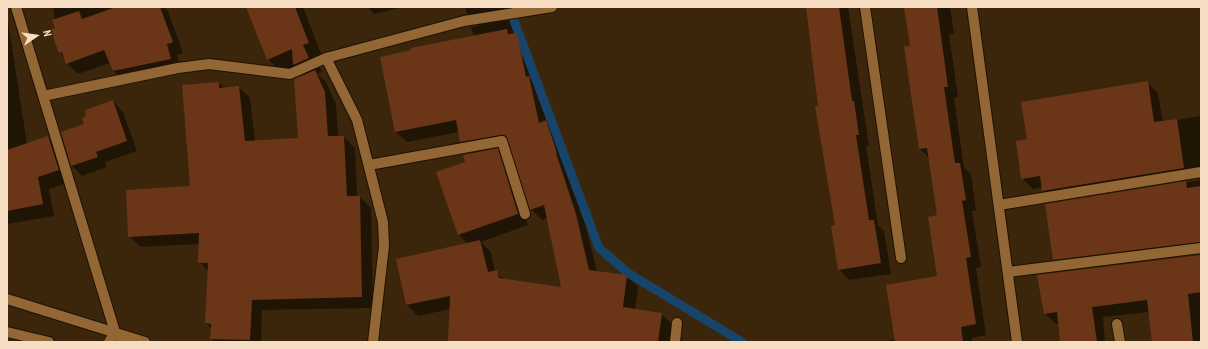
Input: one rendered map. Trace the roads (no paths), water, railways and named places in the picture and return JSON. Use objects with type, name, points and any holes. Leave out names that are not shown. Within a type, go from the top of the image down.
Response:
[{"type":"street","points":[[16,7],[115,332],[124,342]]},
{"type":"street","points":[[43,96],[178,68],[209,64],[290,74],[326,58],[464,21],[552,7]]},
{"type":"street","points":[[865,7],[901,258]]},
{"type":"street","points":[[972,7],[1017,342]]},
{"type":"street","points":[[326,58],[357,120],[370,165],[383,222],[384,246],[373,342]]},
{"type":"street","points":[[370,165],[502,140],[525,214]]},
{"type":"street","points":[[999,205],[1201,172]]},
{"type":"street","points":[[1008,272],[1201,248]]},
{"type":"street","points":[[7,299],[145,342]]},
{"type":"street","points":[[675,342],[677,323]]},
{"type":"street","points":[[1117,324],[1120,342]]},
{"type":"street","points":[[7,332],[49,342]]},
{"type":"street","points":[[109,342],[115,332]]},
{"type":"waterway","points":[[509,7],[599,248],[628,273],[742,342]]}]
